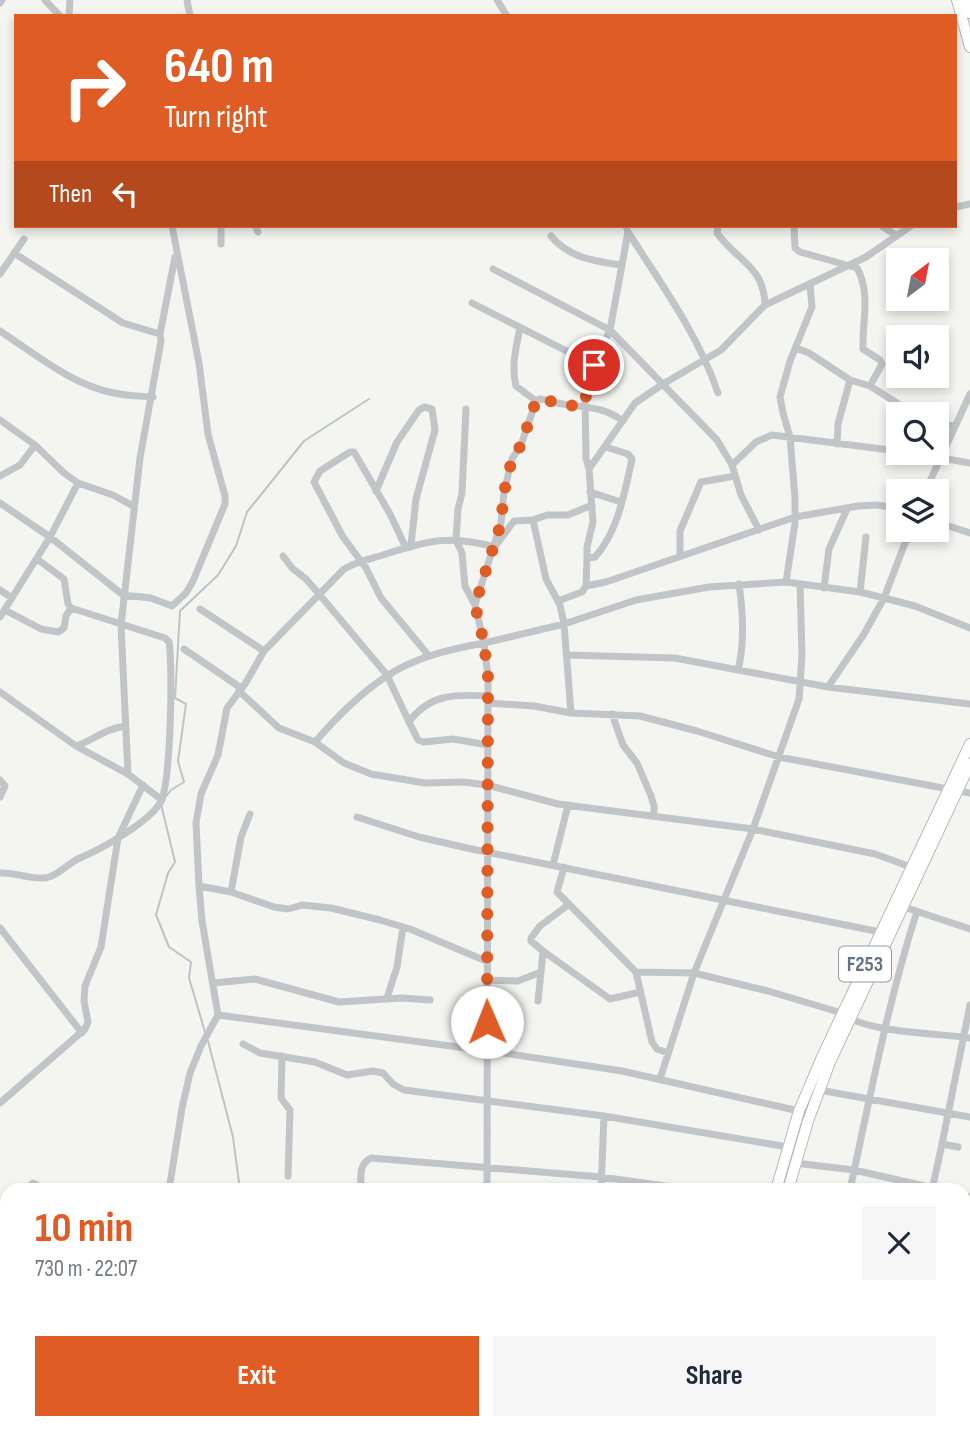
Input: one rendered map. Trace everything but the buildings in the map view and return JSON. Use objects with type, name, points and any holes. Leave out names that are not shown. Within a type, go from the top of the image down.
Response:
[{"type":"main road","points":[[957,0],[970,47]]},
{"type":"main road","points":[[967,0],[970,13]]},
{"type":"main road","name":"F253","points":[[778,1183],[799,1111],[953,791],[970,744]]},
{"type":"main road","name":"F253","points":[[790,1183],[819,1090],[880,932],[899,905],[911,867],[970,764]]},
{"type":"street","points":[[45,0],[58,14]]},
{"type":"street","points":[[0,503],[50,537],[124,595],[150,598],[172,606],[193,581],[225,504],[224,487],[208,434],[199,363],[173,228]]},
{"type":"street","points":[[220,244],[221,228]]},
{"type":"street","points":[[718,228],[717,233],[729,249],[757,271],[765,290],[765,305]]},
{"type":"street","points":[[794,228],[795,247],[800,252],[857,268],[861,276],[865,319],[863,349],[882,364],[870,387]]},
{"type":"street","points":[[885,228],[897,236]]},
{"type":"street","points":[[589,469],[635,403],[721,350],[765,305],[866,257],[908,228]]},
{"type":"street","points":[[558,601],[582,592],[586,586],[587,547],[593,522],[586,458],[587,386],[610,330],[627,229]]},
{"type":"street","points":[[627,229],[691,331],[706,359],[718,393]]},
{"type":"street","points":[[551,236],[569,253],[621,265]]},
{"type":"street","points":[[0,274],[24,239]]},
{"type":"street","points":[[14,253],[123,323],[160,334]]},
{"type":"street","points":[[128,774],[121,625],[140,458],[153,397],[160,334],[176,253]]},
{"type":"street","points":[[493,269],[610,330],[706,426],[732,465],[741,495],[759,530]]},
{"type":"street","points":[[786,582],[795,517],[790,439],[780,397],[812,307],[810,285]]},
{"type":"street","points":[[472,303],[594,365]]},
{"type":"street","points":[[520,328],[513,360],[513,375],[516,386],[536,401]]},
{"type":"street","points":[[0,331],[83,383],[113,393],[153,397]]},
{"type":"street","points":[[796,348],[809,353],[850,380],[870,387],[895,402]]},
{"type":"street","points":[[837,444],[838,424],[850,380]]},
{"type":"street","points":[[949,438],[970,394]]},
{"type":"street","points":[[536,401],[540,399],[574,406],[585,405],[601,409],[623,421]]},
{"type":"street","points":[[475,605],[483,575],[495,547],[512,459],[521,445],[536,401]]},
{"type":"street","points":[[376,491],[397,442],[419,410],[424,407],[432,409],[435,430],[416,499],[408,546]]},
{"type":"street","points":[[466,409],[467,429],[456,540],[462,552],[465,586],[475,605],[484,643],[488,700],[486,1183]]},
{"type":"street","points":[[0,419],[35,445],[78,483],[113,495],[133,506]]},
{"type":"street","points":[[949,425],[954,426]]},
{"type":"street","points":[[732,465],[764,437],[772,435],[886,450]]},
{"type":"street","points":[[0,476],[20,465],[35,445]]},
{"type":"street","points":[[587,558],[595,557],[603,547],[621,502],[631,456],[606,447]]},
{"type":"street","points":[[408,546],[354,452],[320,471],[314,482],[344,537],[361,560],[381,598],[429,656]]},
{"type":"street","points":[[949,459],[970,463]]},
{"type":"street","points":[[680,555],[680,531],[701,482],[735,476]]},
{"type":"street","points":[[71,608],[62,631],[58,632],[41,629],[2,613],[50,537],[78,483]]},
{"type":"street","points":[[590,492],[621,502]]},
{"type":"street","points":[[504,504],[514,521]]},
{"type":"street","points":[[514,521],[533,520],[538,516],[568,515],[592,505]]},
{"type":"street","points":[[586,586],[606,582],[795,517],[876,505],[886,506]]},
{"type":"street","points":[[824,587],[829,549],[847,509]]},
{"type":"street","points":[[533,520],[546,579],[558,601],[564,624],[571,713]]},
{"type":"street","points":[[495,547],[514,521]]},
{"type":"street","points":[[949,526],[970,533]]},
{"type":"street","points":[[860,592],[866,537]]},
{"type":"street","points":[[170,1183],[190,1073],[218,1015],[199,886],[196,823],[201,794],[218,755],[226,708],[264,651],[344,569],[361,560],[429,541],[456,540],[495,547]]},
{"type":"street","points":[[828,687],[864,634],[884,598],[905,542]]},
{"type":"street","points":[[283,556],[292,568],[306,579],[387,676],[418,740],[424,742],[453,739],[488,745]]},
{"type":"street","points":[[0,873],[44,878],[52,876],[68,863],[118,838],[146,817],[162,800],[170,732],[169,642],[165,638],[71,608],[64,579],[37,559]]},
{"type":"street","points":[[315,741],[331,723],[387,676],[429,656],[564,624],[636,600],[709,587],[786,582],[860,592],[915,606],[970,628]]},
{"type":"street","points":[[738,670],[742,619],[739,584]]},
{"type":"street","points":[[660,1079],[694,973],[753,829],[799,699],[800,584]]},
{"type":"street","points":[[0,590],[12,598]]},
{"type":"street","points":[[200,609],[264,651]]},
{"type":"street","points":[[184,649],[240,689],[279,728],[315,741],[344,763],[371,774],[425,783],[463,782],[487,785],[568,805],[753,829],[875,854],[911,867]]},
{"type":"street","points":[[567,655],[675,658],[828,687],[970,704]]},
{"type":"street","points":[[0,692],[76,746],[128,774],[162,800]]},
{"type":"street","points":[[409,722],[429,702],[451,695],[571,713],[640,716],[779,757],[970,793]]},
{"type":"street","points":[[612,714],[623,744],[637,763],[654,806],[654,816]]},
{"type":"street","points":[[76,746],[90,741],[108,729],[125,726]]},
{"type":"street","points":[[0,780],[5,786],[0,797]]},
{"type":"street","points":[[0,1103],[82,1033],[88,1022],[84,1002],[85,986],[102,947],[118,838],[143,785]]},
{"type":"street","points":[[553,865],[568,805]]},
{"type":"street","points":[[231,892],[239,845],[250,814]]},
{"type":"street","points":[[357,817],[419,837],[880,932]]},
{"type":"street","points":[[564,867],[558,892],[636,972],[654,1046],[668,1053]]},
{"type":"street","points":[[199,886],[231,892],[274,907],[288,909],[302,905],[331,908],[403,927],[486,961]]},
{"type":"street","points":[[568,905],[540,926],[531,941],[610,999],[640,992]]},
{"type":"street","points":[[899,905],[970,929]]},
{"type":"street","points":[[851,1183],[885,1028],[917,911]]},
{"type":"street","points":[[387,999],[397,967],[403,927]]},
{"type":"street","points":[[0,928],[82,1033]]},
{"type":"street","points":[[538,1001],[543,951]]},
{"type":"street","points":[[486,980],[518,981],[541,972]]},
{"type":"street","points":[[636,972],[694,973],[768,991],[885,1028],[966,1037]]},
{"type":"street","points":[[213,983],[255,979],[339,1002],[430,1000]]},
{"type":"street","points":[[933,1183],[966,1037],[970,1005]]},
{"type":"street","points":[[218,1015],[622,1071],[799,1111]]},
{"type":"street","points":[[243,1044],[260,1053],[315,1062],[347,1075],[373,1071],[383,1073],[393,1084],[404,1090],[604,1116],[788,1146]]},
{"type":"street","points":[[282,1056],[281,1098],[290,1110],[288,1176]]},
{"type":"street","points":[[819,1090],[970,1117]]},
{"type":"street","points":[[601,1183],[604,1116]]},
{"type":"street","points":[[942,1144],[958,1147]]},
{"type":"street","points":[[361,1183],[361,1168],[364,1162],[371,1158],[486,1166],[644,1183]]},
{"type":"street","points":[[795,1163],[854,1170],[907,1183]]},
{"type":"waterway","points":[[164,799],[171,790],[184,782],[178,761],[186,704],[175,698],[180,611],[218,575],[236,546],[247,512],[304,441],[369,399]]},
{"type":"waterway","points":[[161,804],[175,862],[168,873],[156,915],[169,947],[191,962],[189,978],[205,1032]]},
{"type":"waterway","points":[[208,1041],[233,1137],[239,1183]]},
{"type":"route","points":[[487,1022],[488,677],[484,643],[475,605],[483,575],[495,547],[512,459],[521,445],[536,401],[540,399],[559,404],[585,405],[587,386],[594,365]]}]
